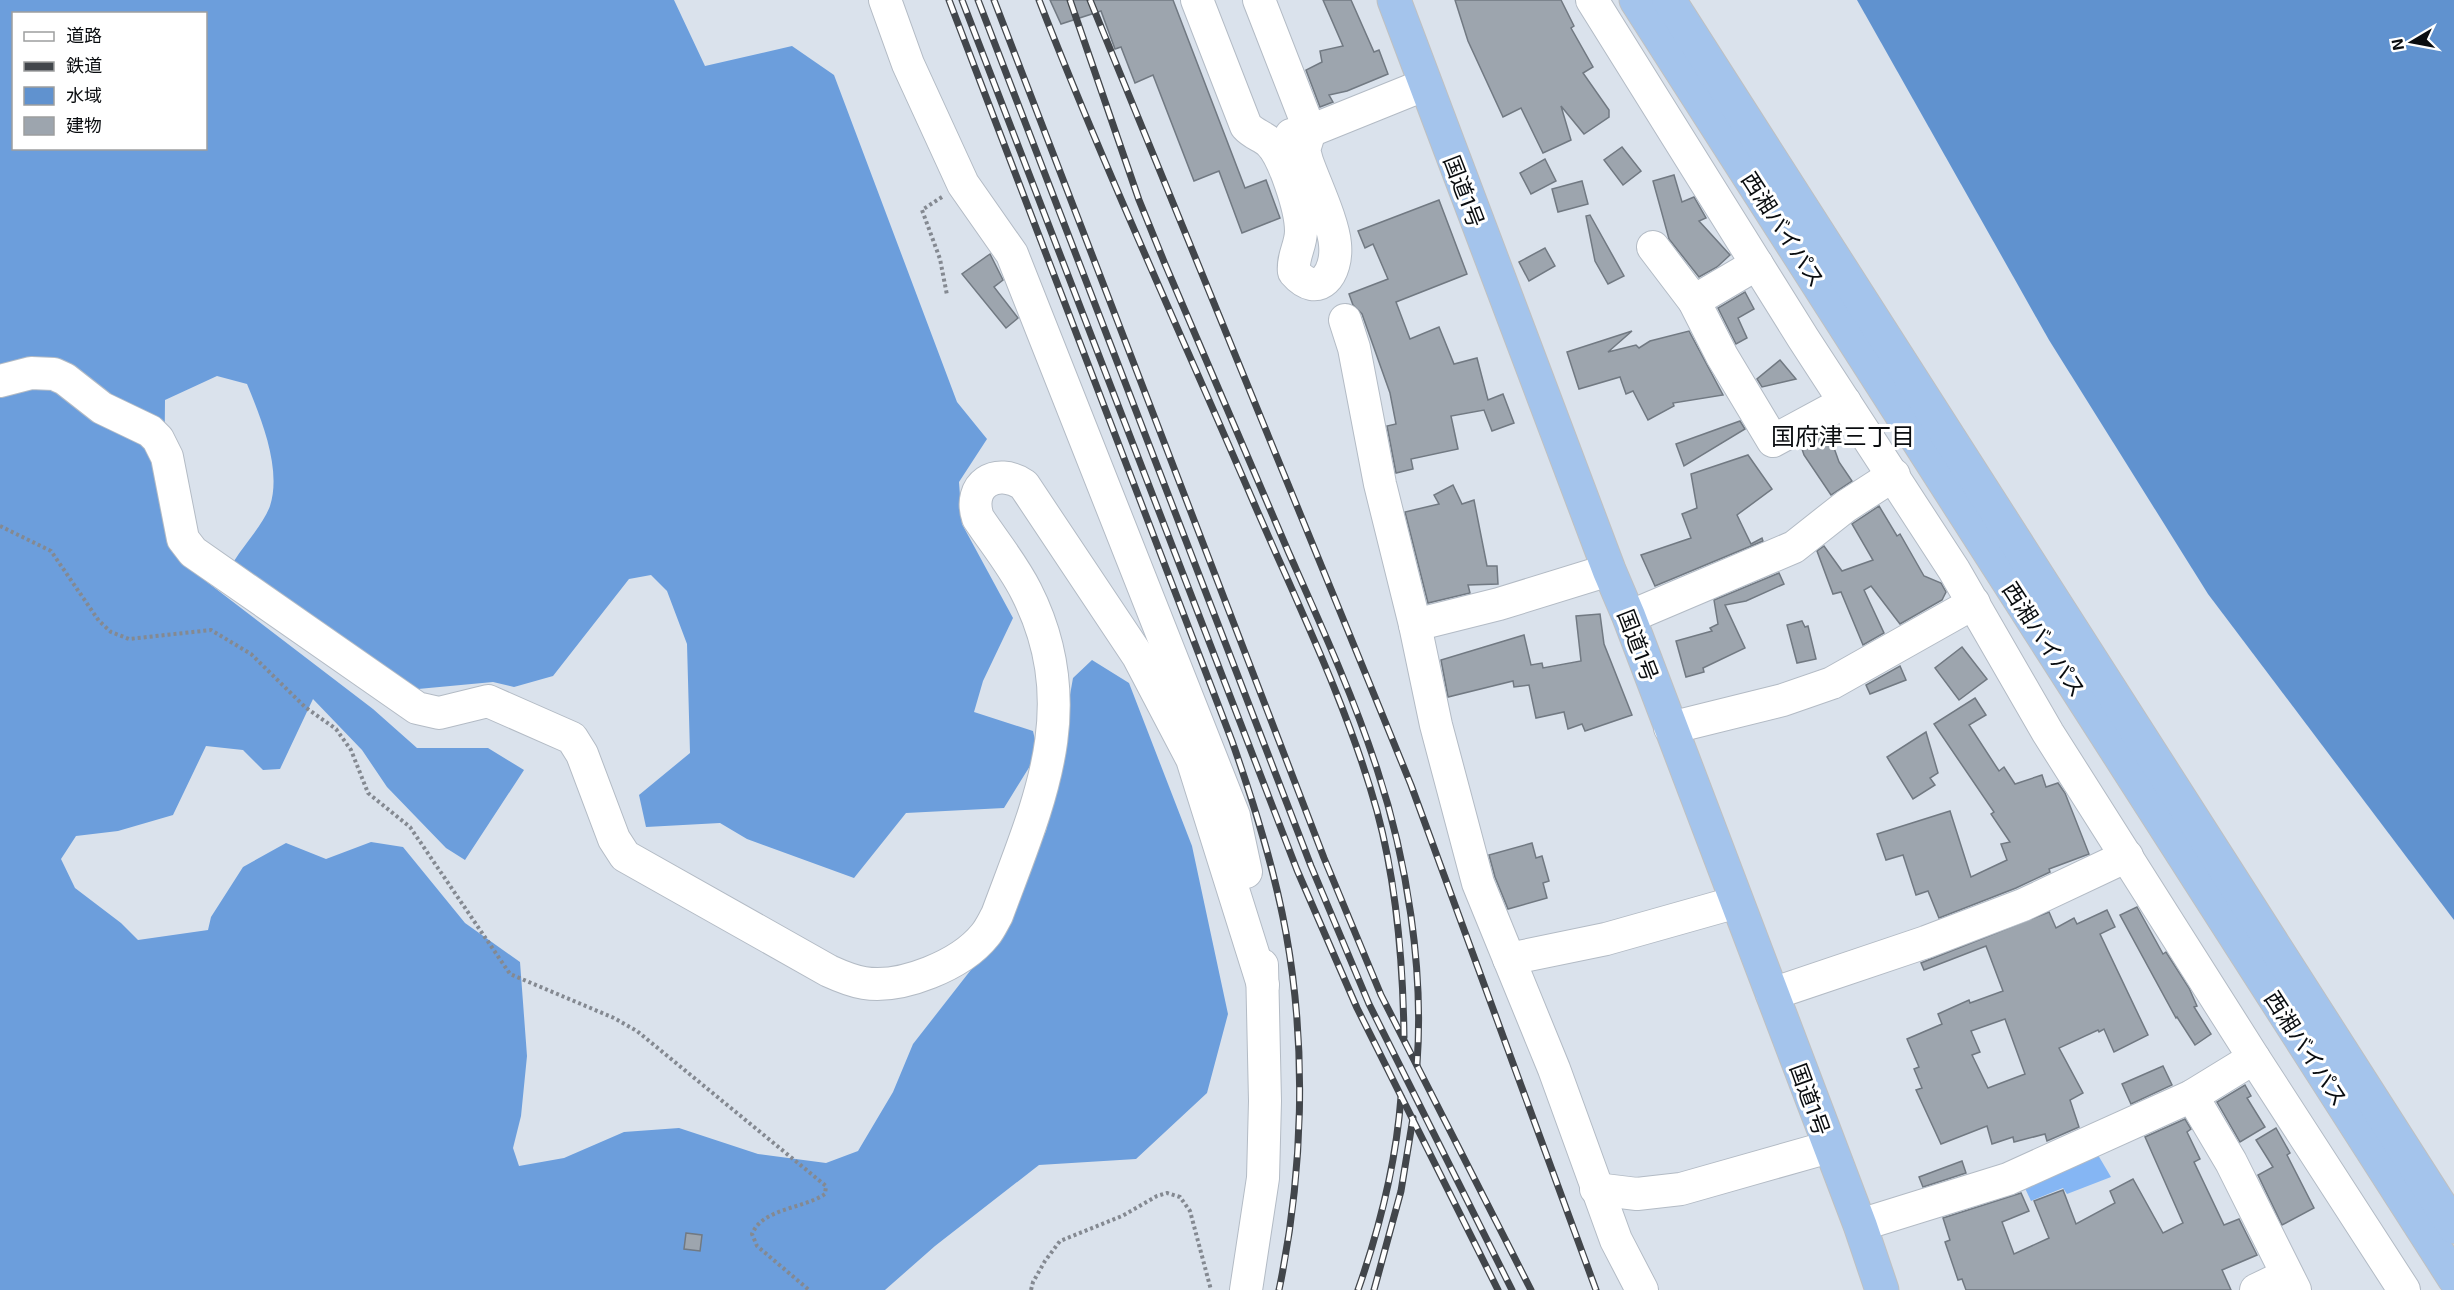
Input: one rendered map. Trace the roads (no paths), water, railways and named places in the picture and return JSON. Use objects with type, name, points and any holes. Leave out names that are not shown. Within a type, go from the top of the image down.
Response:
[{"type":"highway","name":"国道1号","points":[[1394,0],[1424,85],[1860,1225],[1882,1290]]},
{"type":"highway","name":"西湘バイパス","points":[[1636,0],[2454,1278]]},
{"type":"highway","name":"西湘バイパス","points":[[1669,0],[2454,1227]]},
{"type":"highway","points":[[2301,986],[2454,1184]]},
{"type":"highway","points":[[2409,1208],[2452,1290]]},
{"type":"street","points":[[885,0],[908,64],[963,184],[1012,254],[1234,816],[1261,939],[1263,985],[1265,1101],[1263,1178],[1246,1290]]},
{"type":"street","points":[[1197,0],[1246,126],[1254,135],[1269,142],[1281,162],[1300,217],[1301,237],[1294,256],[1294,272],[1307,282],[1314,283],[1323,281],[1332,273],[1335,265],[1335,244],[1304,150],[1310,131],[1259,0]]},
{"type":"street","points":[[1210,0],[1249,105],[1260,124],[1268,132],[1281,136],[1310,131],[1424,85]]},
{"type":"street","points":[[1237,0],[1283,120],[1296,129],[1310,131]]},
{"type":"street","points":[[1592,0],[1757,264],[1974,603],[2048,733],[2404,1290]]},
{"type":"street","points":[[1653,247],[1694,301],[1722,356],[1773,441],[1845,402]]},
{"type":"street","points":[[1694,301],[1757,264]]},
{"type":"street","points":[[1345,320],[1354,348],[1380,484],[1415,625],[1436,725],[1478,884],[1554,1069],[1616,1240],[1641,1290]]},
{"type":"street","points":[[0,381],[31,373],[54,374],[65,379],[102,408],[150,431],[158,439],[167,457],[183,539],[193,552],[417,708],[439,713],[488,701],[572,738],[582,754],[614,839],[625,856],[829,971],[848,980],[864,984],[903,981],[948,965],[967,952],[985,935],[998,915],[1048,768],[1055,718],[1054,694],[1045,642],[1025,589],[975,510],[977,492],[982,485],[998,478],[1011,478],[1018,481],[1024,485],[1138,656],[1192,759],[1263,985]]},
{"type":"street","points":[[1629,617],[1794,547],[1846,506],[1894,475]]},
{"type":"street","points":[[1415,625],[1499,604],[1609,570]]},
{"type":"street","points":[[1670,728],[1783,700],[1832,683],[1974,603]]},
{"type":"street","points":[[1772,994],[1926,942],[2023,905],[2127,856]]},
{"type":"street","points":[[1509,959],[1606,939],[1737,902]]},
{"type":"street","points":[[1860,1225],[2008,1179],[2192,1096],[2254,1058]]},
{"type":"street","points":[[2192,1096],[2231,1162],[2291,1282],[2256,1290]]},
{"type":"street","points":[[1596,1189],[1637,1194],[1681,1189],[1829,1146]]},
{"type":"water","points":[[1857,0],[2454,0],[2454,920],[2208,594],[2049,340]]},
{"type":"railway","points":[[949,0],[1232,741],[1256,812],[1269,860],[1281,908],[1293,977],[1299,1066],[1299,1112],[1293,1202],[1279,1290]]},
{"type":"railway","points":[[962,0],[1297,870],[1357,1008],[1498,1290]]},
{"type":"railway","points":[[978,0],[1311,866],[1369,1004],[1512,1290]]},
{"type":"railway","points":[[994,0],[1324,858],[1381,995],[1531,1290]]},
{"type":"railway","points":[[1039,0],[1117,189],[1304,616],[1365,771],[1390,867],[1400,952],[1404,1037]]},
{"type":"railway","points":[[1070,0],[1139,200],[1336,659],[1377,769],[1397,840],[1411,915],[1418,991],[1417,1064]]},
{"type":"railway","points":[[1090,0],[1411,785],[1596,1290]]},
{"type":"railway","points":[[1358,1290],[1386,1195],[1399,1122],[1401,1097]]},
{"type":"railway","points":[[1374,1290],[1401,1191],[1413,1118]]},
{"type":"district","name":"国府津三丁目","points":[[1843,435]]}]
